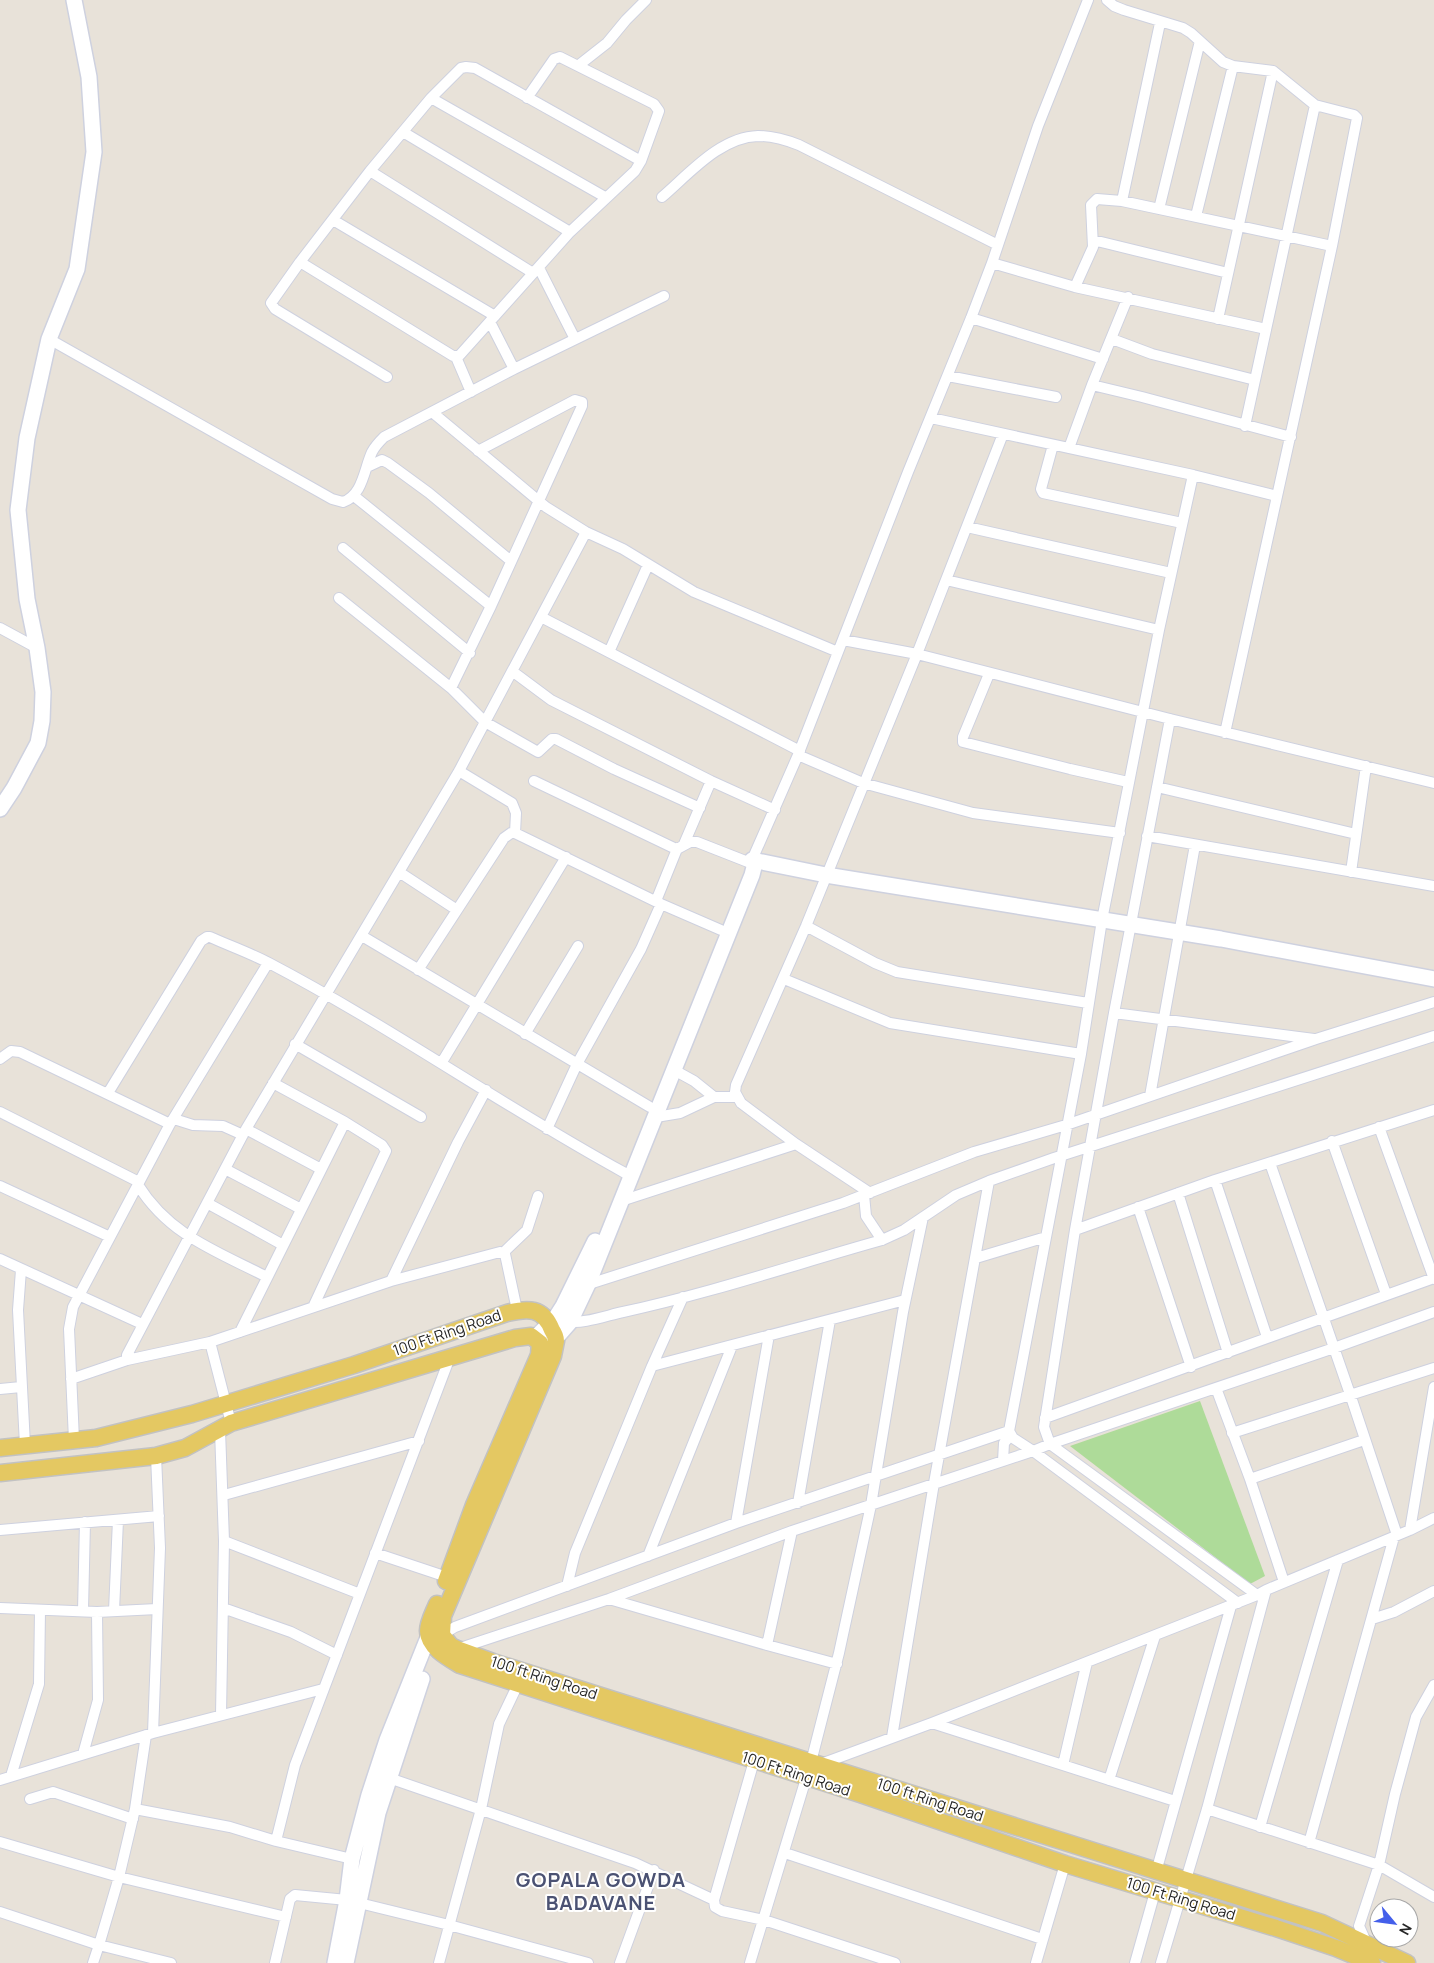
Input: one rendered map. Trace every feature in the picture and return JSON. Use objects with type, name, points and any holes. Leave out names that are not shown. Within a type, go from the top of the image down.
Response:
[{"type":"main road","points":[[0,809],[14,788],[38,743],[42,721],[43,692],[37,648],[28,605],[18,510],[27,438],[49,339],[77,269],[94,152],[89,76],[74,0]]},
{"type":"main road","points":[[750,861],[1180,933],[1434,979]]},
{"type":"main road","points":[[442,1639],[430,1624],[474,1505],[539,1355],[540,1343],[535,1338],[559,1320],[581,1285],[621,1201],[721,930],[750,861]]},
{"type":"main road","points":[[581,1285],[625,1172],[674,1070],[752,875],[755,864],[750,861]]},
{"type":"main road","name":"100 Ft Ring Road","points":[[0,1448],[96,1438],[192,1414],[226,1402],[354,1365],[517,1310],[536,1311],[544,1316],[559,1320]]},
{"type":"main road","points":[[334,1963],[389,1778],[442,1639],[482,1520],[553,1356],[559,1320]]},
{"type":"main road","name":"100 Ft Ring Road","points":[[0,1473],[156,1456],[185,1448],[226,1426],[515,1338],[523,1336],[535,1338]]},
{"type":"main road","points":[[539,1355],[556,1339]]},
{"type":"main road","points":[[346,1963],[352,1902],[352,1859],[387,1740],[442,1639]]},
{"type":"main road","name":"100 Ft Ring Road","points":[[442,1639],[443,1655],[460,1665],[754,1760],[812,1768],[1065,1864],[1368,1957]]},
{"type":"main road","name":"100 ft Ring Road","points":[[442,1639],[493,1662],[812,1768],[1322,1923],[1368,1957],[1406,1963]]},
{"type":"street","points":[[579,64],[607,43],[646,0]]},
{"type":"street","points":[[534,781],[681,846],[697,842],[750,861],[775,810],[799,753],[908,472],[971,318],[992,263],[1038,126],[1088,0]]},
{"type":"street","points":[[1107,0],[1114,6],[1124,10],[1160,23],[1183,28],[1200,41],[1219,60],[1232,66],[1273,71],[1315,105],[1354,115],[1357,118],[1332,246],[1225,733]]},
{"type":"street","points":[[1122,201],[1160,23]]},
{"type":"street","points":[[1159,209],[1200,41]]},
{"type":"street","points":[[456,357],[493,319],[570,232],[605,197],[635,171],[658,115],[658,107],[564,57],[554,58],[527,98]]},
{"type":"street","points":[[1196,216],[1232,66]]},
{"type":"street","points":[[387,377],[273,307],[273,300],[370,172],[431,98],[456,72],[466,67],[475,68],[641,160]]},
{"type":"street","points":[[1218,319],[1273,71]]},
{"type":"street","points":[[431,98],[605,197]]},
{"type":"street","points":[[1245,426],[1315,105]]},
{"type":"street","points":[[403,132],[570,232]]},
{"type":"street","points":[[662,197],[719,150],[745,138],[758,136],[772,137],[799,145],[998,245]]},
{"type":"street","points":[[370,172],[536,270],[575,339]]},
{"type":"street","points":[[1075,286],[1091,253],[1093,240],[1091,209],[1093,200],[1101,198],[1196,216],[1332,246]]},
{"type":"street","points":[[333,220],[493,319],[514,369]]},
{"type":"street","points":[[1093,240],[1228,273]]},
{"type":"street","points":[[300,262],[456,357],[471,392]]},
{"type":"street","points":[[992,263],[1075,286],[1266,329]]},
{"type":"street","points":[[49,339],[332,499],[343,502],[354,496],[374,449],[384,437],[514,369],[664,296]]},
{"type":"street","points":[[1069,448],[1128,297]]},
{"type":"street","points":[[971,318],[1103,360]]},
{"type":"street","points":[[1112,340],[1152,354],[1255,380]]},
{"type":"street","points":[[948,376],[1056,397]]},
{"type":"street","points":[[1092,386],[1142,397],[1291,437]]},
{"type":"street","points":[[451,688],[470,653],[582,406],[582,402],[575,400],[478,450]]},
{"type":"street","points":[[432,412],[538,500],[586,532],[623,549],[694,592],[838,652]]},
{"type":"street","points":[[931,418],[1193,475],[1277,496]]},
{"type":"street","points":[[867,1194],[741,1103],[735,1092],[736,1085],[806,926],[917,654],[1003,434]]},
{"type":"street","points":[[1053,445],[1041,489],[1043,493],[1182,523]]},
{"type":"street","points":[[367,467],[378,461],[388,462],[429,493],[511,561]]},
{"type":"street","points":[[1003,1461],[1004,1444],[1010,1433],[1062,1156],[1066,1125],[1081,1054],[1102,920],[1128,782],[1193,475]]},
{"type":"street","points":[[354,496],[491,606]]},
{"type":"street","points":[[967,527],[1172,573]]},
{"type":"street","points":[[127,1360],[127,1355],[142,1324],[245,1132],[295,1044],[362,936],[459,770],[586,532]]},
{"type":"street","points":[[343,548],[470,653]]},
{"type":"street","points":[[609,652],[648,565]]},
{"type":"street","points":[[946,580],[1159,630]]},
{"type":"street","points":[[338,598],[451,688],[485,722],[538,752],[552,739],[556,739],[614,769],[700,808]]},
{"type":"street","points":[[541,617],[799,753],[863,783],[973,813],[1120,832]]},
{"type":"street","points":[[0,628],[37,648]]},
{"type":"street","points":[[843,640],[917,654],[1170,720],[1434,782]]},
{"type":"street","points":[[512,672],[551,700],[712,781],[775,810]]},
{"type":"street","points":[[989,674],[963,737],[963,742],[1128,782]]},
{"type":"street","points":[[1170,720],[1130,925],[1075,1230],[1044,1432],[1050,1444],[1261,1593]]},
{"type":"street","points":[[1350,872],[1366,766]]},
{"type":"street","points":[[459,770],[512,803],[516,813],[515,833]]},
{"type":"street","points":[[547,1129],[577,1064],[641,949],[681,846],[712,781]]},
{"type":"street","points":[[1157,787],[1356,834]]},
{"type":"street","points":[[418,970],[504,838],[511,833],[515,833],[659,903],[721,930]]},
{"type":"street","points":[[1147,836],[1434,886]]},
{"type":"street","points":[[1150,1096],[1195,845]]},
{"type":"street","points":[[442,1062],[566,857]]},
{"type":"street","points":[[399,872],[457,910]]},
{"type":"street","points":[[806,926],[875,963],[897,972],[1088,1004]]},
{"type":"street","points":[[362,936],[577,1064],[653,1112],[680,1113],[714,1097],[737,1097]]},
{"type":"street","points":[[108,1093],[204,938],[210,937],[268,963],[326,995],[442,1062],[547,1129],[625,1172]]},
{"type":"street","points":[[525,1034],[578,946]]},
{"type":"street","points":[[74,1440],[68,1329],[70,1317],[78,1296],[172,1121],[268,963]]},
{"type":"street","points":[[784,979],[890,1022],[1081,1054]]},
{"type":"street","points":[[581,1285],[867,1194],[974,1152],[1066,1125],[1316,1039],[1434,1002]]},
{"type":"street","points":[[1114,1013],[1316,1039]]},
{"type":"street","points":[[559,1320],[594,1318],[683,1298],[882,1240],[904,1230],[956,1196],[989,1181],[1434,1036]]},
{"type":"street","points":[[295,1044],[421,1116]]},
{"type":"street","points":[[0,1059],[11,1051],[20,1052],[172,1121],[192,1125],[223,1126],[245,1132],[321,1169]]},
{"type":"street","points":[[674,1070],[694,1081],[714,1097]]},
{"type":"street","points":[[273,1083],[345,1122],[385,1148],[386,1155],[314,1306]]},
{"type":"street","points":[[391,1281],[454,1150],[486,1090]]},
{"type":"street","points":[[1075,1230],[1215,1180],[1332,1141],[1434,1110]]},
{"type":"street","points":[[0,1112],[139,1184],[159,1214],[189,1237],[267,1277]]},
{"type":"street","points":[[240,1332],[345,1122]]},
{"type":"street","points":[[1045,1418],[1434,1278],[1379,1127]]},
{"type":"street","points":[[1332,1141],[1386,1294]]},
{"type":"street","points":[[621,1201],[796,1144]]},
{"type":"street","points":[[1270,1163],[1350,1394],[1395,1536],[1309,1843]]},
{"type":"street","points":[[225,1169],[301,1209]]},
{"type":"street","points":[[1215,1180],[1267,1337]]},
{"type":"street","points":[[892,1737],[934,1483],[941,1454],[989,1181]]},
{"type":"street","points":[[0,1186],[110,1237]]},
{"type":"street","points":[[1178,1193],[1228,1353]]},
{"type":"street","points":[[867,1194],[866,1216],[882,1240]]},
{"type":"street","points":[[70,1379],[127,1360],[210,1342],[391,1281],[504,1252],[527,1230],[538,1196]]},
{"type":"street","points":[[207,1203],[283,1245]]},
{"type":"street","points":[[1138,1207],[1190,1367]]},
{"type":"street","points":[[750,1963],[812,1768],[837,1664],[872,1505],[905,1300],[923,1217]]},
{"type":"street","points":[[976,1258],[1046,1237]]},
{"type":"street","points":[[504,1252],[517,1310]]},
{"type":"street","points":[[1429,1266],[1434,1254]]},
{"type":"street","points":[[0,1259],[142,1324]]},
{"type":"street","points":[[21,1270],[18,1310],[25,1445]]},
{"type":"street","points":[[567,1586],[575,1553],[652,1366],[683,1298]]},
{"type":"street","points":[[652,1366],[905,1300]]},
{"type":"street","points":[[442,1639],[609,1599],[792,1531],[1033,1451],[1434,1312]]},
{"type":"street","points":[[798,1503],[830,1320]]},
{"type":"street","points":[[736,1523],[769,1335]]},
{"type":"street","points":[[210,1342],[226,1402],[221,1715]]},
{"type":"street","points":[[648,1556],[732,1346]]},
{"type":"street","points":[[276,1841],[293,1773],[323,1689],[450,1357]]},
{"type":"street","points":[[1232,1433],[1434,1368]]},
{"type":"street","points":[[1410,1530],[1434,1387]]},
{"type":"street","points":[[0,1389],[21,1388]]},
{"type":"street","points":[[1216,1388],[1250,1479],[1284,1582]]},
{"type":"street","points":[[1010,1433],[1017,1442],[1033,1451],[1234,1604]]},
{"type":"street","points":[[442,1639],[454,1627],[736,1523],[875,1478],[941,1454],[1010,1433]]},
{"type":"street","points":[[1250,1479],[1364,1440]]},
{"type":"street","points":[[224,1495],[419,1441]]},
{"type":"street","points":[[93,1963],[119,1877],[133,1819],[149,1734],[158,1609],[159,1516],[156,1456]]},
{"type":"street","points":[[0,1530],[159,1516]]},
{"type":"street","points":[[812,1768],[1155,1636],[1410,1530],[1434,1518]]},
{"type":"street","points":[[114,1611],[118,1520]]},
{"type":"street","points":[[83,1611],[85,1522]]},
{"type":"street","points":[[766,1646],[792,1531]]},
{"type":"street","points":[[224,1541],[360,1594]]},
{"type":"street","points":[[375,1553],[447,1578]]},
{"type":"street","points":[[1260,1827],[1338,1560]]},
{"type":"street","points":[[1372,1619],[1394,1612],[1434,1591]]},
{"type":"street","points":[[1161,1963],[1206,1809],[1261,1593]]},
{"type":"street","points":[[609,1599],[766,1646],[837,1664]]},
{"type":"street","points":[[1156,1872],[1175,1801],[1234,1604]]},
{"type":"street","points":[[0,1608],[97,1612],[158,1609]]},
{"type":"street","points":[[223,1608],[296,1634],[336,1655]]},
{"type":"street","points":[[11,1776],[39,1684],[40,1610]]},
{"type":"street","points":[[83,1754],[98,1700],[97,1612]]},
{"type":"street","points":[[1109,1780],[1155,1636]]},
{"type":"street","points":[[1063,1765],[1087,1662]]},
{"type":"street","points":[[439,1963],[480,1808],[499,1724],[518,1684]]},
{"type":"street","points":[[1368,1957],[1359,1926],[1379,1865],[1395,1794],[1416,1717],[1434,1685]]},
{"type":"street","points":[[0,1780],[149,1734],[323,1689]]},
{"type":"street","points":[[950,1716],[958,1732]]},
{"type":"street","points":[[932,1723],[1175,1801]]},
{"type":"street","points":[[754,1760],[714,1900],[715,1907],[718,1910],[764,1920],[895,1963]]},
{"type":"street","points":[[389,1778],[480,1808],[654,1870],[714,1900]]},
{"type":"street","points":[[30,1799],[53,1792],[133,1819]]},
{"type":"street","points":[[135,1809],[230,1827],[276,1841],[352,1859]]},
{"type":"street","points":[[1206,1809],[1379,1865],[1434,1897]]},
{"type":"street","points":[[0,1842],[119,1877],[286,1917]]},
{"type":"street","points":[[784,1853],[1042,1939]]},
{"type":"street","points":[[1036,1963],[1065,1864]]},
{"type":"street","points":[[620,1963],[654,1870]]},
{"type":"street","points":[[1134,1963],[1155,1892]]},
{"type":"street","points":[[275,1963],[290,1899],[295,1895],[352,1902],[449,1925],[588,1963]]},
{"type":"street","points":[[0,1912],[99,1945],[171,1963]]},
{"type":"green space","points":[[1200,1401],[1265,1576],[1250,1584],[1070,1446]]},
{"type":"district","name":"GOPALA GOWDA BADAVANE","points":[[601,1892]]}]
